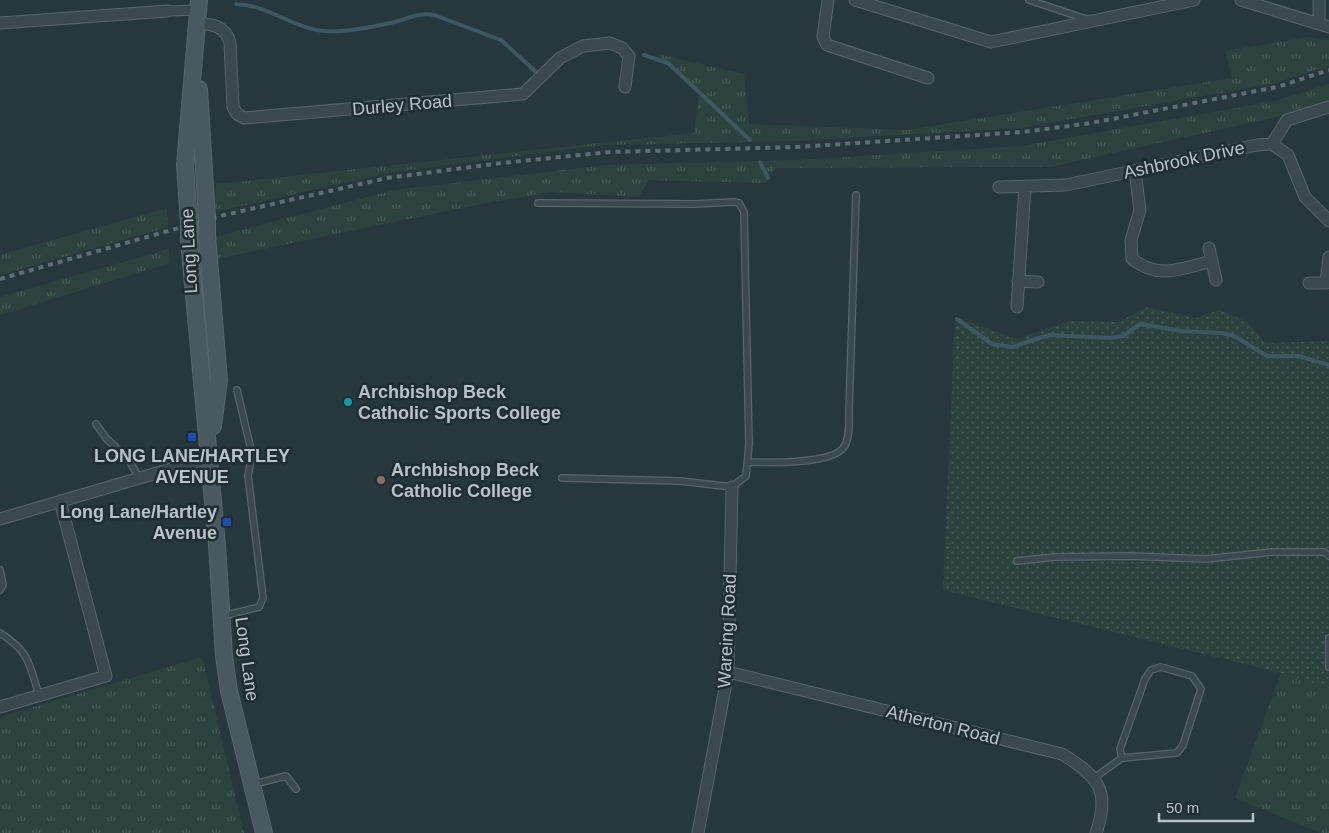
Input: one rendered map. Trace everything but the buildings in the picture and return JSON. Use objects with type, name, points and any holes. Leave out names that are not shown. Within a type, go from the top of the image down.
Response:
[{"type":"main road","name":"Long Lane","points":[[198,11],[185,164],[189,241],[229,691],[250,785],[264,833]]},
{"type":"main road","name":"Long Lane","points":[[195,42],[204,136],[207,235],[219,380],[208,458]]},
{"type":"street","points":[[828,0],[823,38],[828,45],[928,78]]},
{"type":"street","points":[[855,0],[991,42],[1194,0]]},
{"type":"street","points":[[1241,0],[1275,5],[1324,25]]},
{"type":"street","points":[[1319,0],[1324,25]]},
{"type":"street","points":[[0,23],[168,11],[198,11]]},
{"type":"street","name":"Durley Road","points":[[198,11],[219,27],[229,38],[233,107],[237,114],[244,118],[523,94],[567,53],[583,46],[601,43],[617,45],[629,56],[625,87]]},
{"type":"street","points":[[1329,107],[1287,120],[1272,144],[1288,155],[1305,197],[1329,221]]},
{"type":"street","name":"Ashbrook Drive","points":[[1000,187],[1066,185],[1257,145],[1272,144]]},
{"type":"street","points":[[1134,171],[1140,210],[1131,240],[1132,258],[1145,269],[1168,272],[1212,261]]},
{"type":"street","points":[[1016,307],[1025,186]]},
{"type":"street","points":[[1208,248],[1216,280]]},
{"type":"street","points":[[1309,283],[1326,283],[1329,257]]},
{"type":"street","points":[[1018,281],[1038,282]]},
{"type":"street","points":[[0,519],[208,458]]},
{"type":"street","name":"Wareing Road","points":[[698,833],[728,672],[732,486]]},
{"type":"street","points":[[0,707],[106,676],[60,501]]},
{"type":"street","name":"Atherton Road","points":[[728,672],[1062,754],[1086,768],[1099,785],[1103,806],[1096,833]]},
{"type":"lane","points":[[1029,0],[1090,20]]},
{"type":"lane","points":[[749,462],[815,461],[830,457],[844,448],[848,435],[849,420],[856,195]]},
{"type":"lane","points":[[538,203],[739,203],[744,212],[749,462],[746,476],[732,486],[680,481],[562,478]]},
{"type":"lane","points":[[221,617],[245,612],[259,606],[263,598],[248,476],[252,454],[237,390]]},
{"type":"lane","points":[[96,424],[106,438],[129,460],[139,478]]},
{"type":"lane","points":[[1017,560],[1055,557],[1130,556],[1206,559],[1272,552],[1324,552],[1329,556]]},
{"type":"lane","points":[[0,570],[3,585],[0,590]]},
{"type":"lane","points":[[0,634],[17,644],[27,656],[39,695]]},
{"type":"lane","points":[[1329,638],[1329,667]]},
{"type":"lane","points":[[1094,778],[1122,758],[1177,753],[1183,745],[1201,689],[1192,676],[1161,667],[1151,670],[1145,679],[1120,749],[1122,758]]},
{"type":"lane","points":[[250,785],[286,776],[296,789]]},
{"type":"green space","points":[[1309,37],[1329,40],[1329,66],[1272,84],[1020,128],[796,141],[604,145],[393,172],[215,212],[216,184],[694,133],[699,95],[657,54],[744,74],[749,124],[906,130],[1232,78],[1225,51]]},
{"type":"green space","points":[[1329,84],[1329,102],[1276,117],[1050,167],[775,168],[766,183],[649,180],[639,197],[551,192],[476,205],[216,259],[215,237],[394,190],[605,165],[798,160],[1022,146],[1275,101]]},
{"type":"green space","points":[[167,208],[168,227],[0,275],[0,255]]},
{"type":"green space","points":[[169,249],[170,263],[0,315],[0,297]]},
{"type":"green space","points":[[1146,307],[1197,318],[1219,310],[1248,322],[1265,343],[1329,341],[1329,688],[1281,673],[943,590],[955,317],[1016,339],[1070,321],[1119,322]]},
{"type":"green space","points":[[202,657],[244,833],[0,833],[0,717]]},
{"type":"green space","points":[[1281,673],[1329,688],[1329,833],[1321,833],[1235,798]]},
{"type":"waterway","points":[[236,4],[259,8],[302,26],[324,31],[357,29],[396,22],[417,15],[434,15],[501,40],[535,71]]},
{"type":"waterway","points":[[644,55],[668,63],[750,140]]},
{"type":"waterway","points":[[760,162],[768,178]]},
{"type":"waterway","points":[[957,319],[992,344],[1012,347],[1049,335],[1110,338],[1123,336],[1140,324],[1181,331],[1222,333],[1234,336],[1267,356],[1299,356],[1329,365]]},
{"type":"railway","points":[[0,279],[224,215],[387,178],[502,163],[610,152],[797,147],[1023,132],[1091,123],[1277,87],[1329,70]]},
{"type":"place","name":"Archbishop Beck Catholic Sports College","points":[[348,402]]},
{"type":"place","name":"LONG LANE/HARTLEY AVENUE","points":[[192,437]]},
{"type":"place","name":"Archbishop Beck Catholic College","points":[[381,480]]},
{"type":"place","name":"Long Lane/Hartley Avenue","points":[[227,522]]}]
